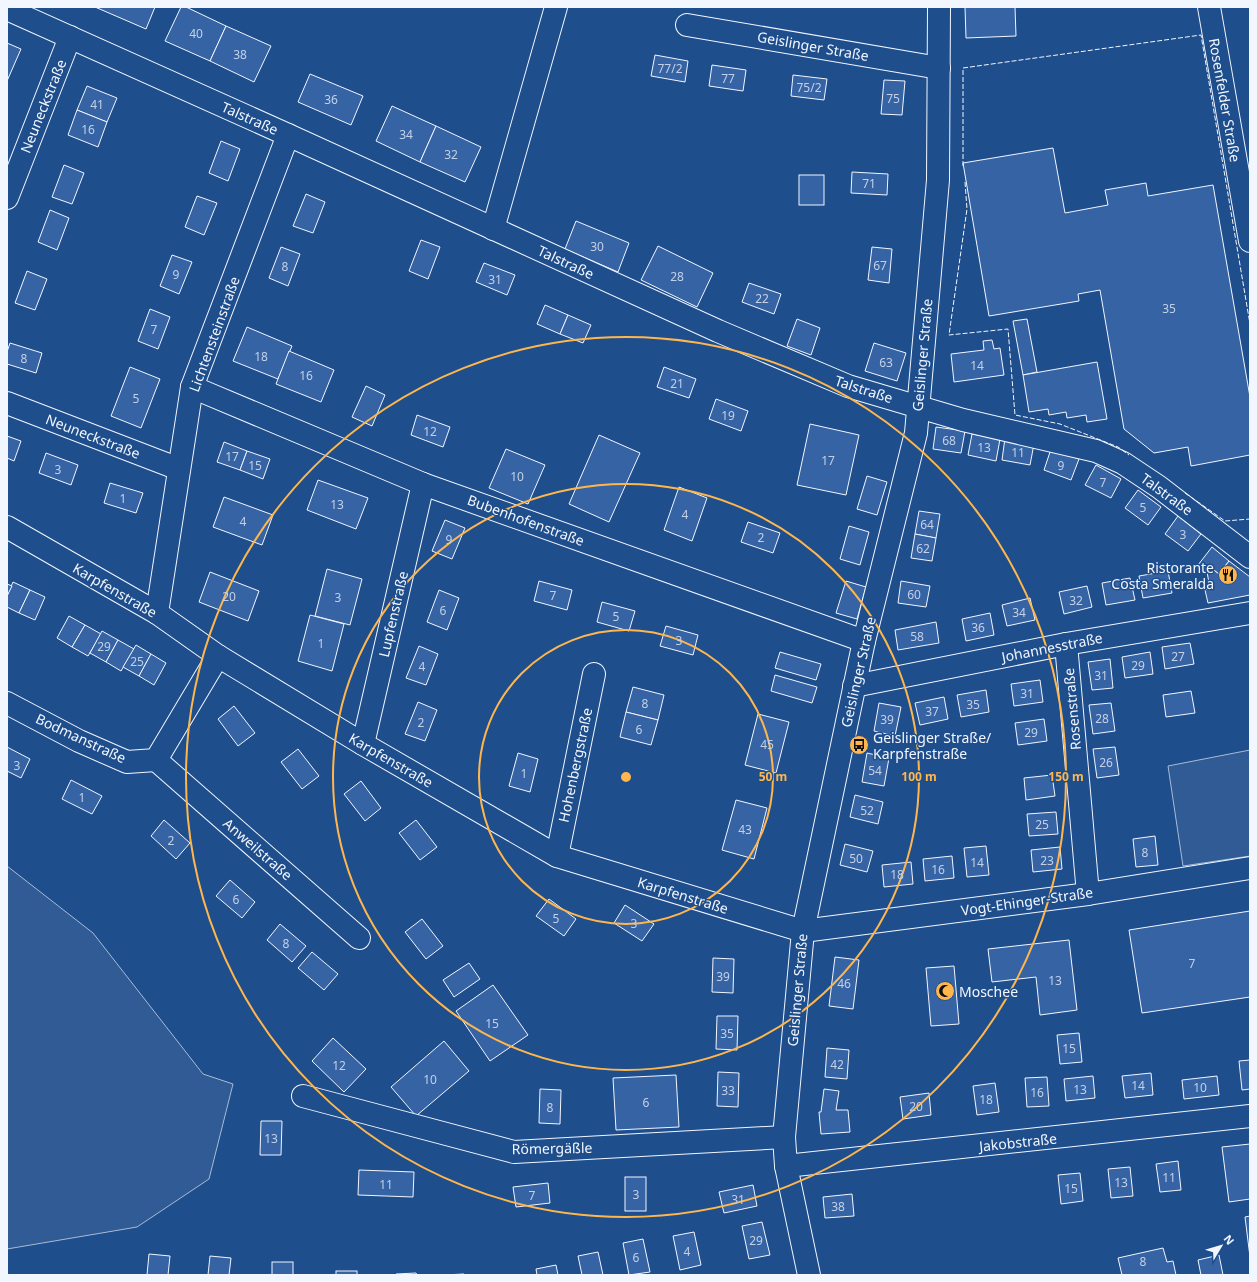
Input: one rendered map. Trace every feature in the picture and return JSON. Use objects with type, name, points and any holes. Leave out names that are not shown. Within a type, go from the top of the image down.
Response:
[{"type":"street","points":[[493,229],[556,7]]},
{"type":"street","name":"Geislinger Straße","points":[[809,1275],[786,1166],[784,1137],[803,931],[864,641],[916,433],[938,180],[940,7]]},
{"type":"street","name":"Rosenfelder Straße","points":[[1209,7],[1250,241]]},
{"type":"street","name":"Talstraße","points":[[7,9],[725,334],[848,386],[962,420],[1096,451],[1103,454],[1123,463],[1159,487],[1250,557]]},
{"type":"street","name":"Geislinger Straße","points":[[687,25],[939,68]]},
{"type":"street","name":"Neuneckstraße","points":[[7,198],[70,37]]},
{"type":"street","name":"Lichtensteinstraße","points":[[157,613],[192,387],[288,135]]},
{"type":"street","name":"Bubenhofenstraße","points":[[192,387],[423,484],[864,641]]},
{"type":"street","name":"Neuneckstraße","points":[[7,403],[179,469]]},
{"type":"street","name":"Lupfenstraße","points":[[362,744],[423,484]]},
{"type":"street","name":"Karpfenstraße","points":[[7,527],[157,613],[218,656],[362,744],[556,856],[803,931]]},
{"type":"street","name":"Johannesstraße","points":[[854,686],[1066,644],[1250,613]]},
{"type":"street","name":"Rosenstraße","points":[[1066,644],[1088,894]]},
{"type":"street","points":[[156,760],[218,656]]},
{"type":"street","name":"Hohenbergstraße","points":[[556,856],[594,674]]},
{"type":"street","name":"Bodmanstraße","points":[[7,703],[79,741],[127,762],[156,760]]},
{"type":"street","name":"Anweilstraße","points":[[156,760],[359,938]]},
{"type":"street","name":"Vogt-Ehinger-Straße","points":[[803,931],[1088,894],[1250,868]]},
{"type":"street","name":"Römergäßle","points":[[303,1096],[514,1152],[784,1137]]},
{"type":"street","name":"Jakobstraße","points":[[786,1166],[1250,1116]]},
{"type":"shaded area","points":[[1250,750],[1250,856],[1183,866],[1168,766]]},
{"type":"shaded area","points":[[7,866],[93,933],[203,1074],[233,1084],[209,1179],[137,1227],[7,1249]]},
{"type":"building","points":[[95,7],[155,7],[146,29]]},
{"type":"building","points":[[181,7],[186,7],[226,26],[210,61],[165,41]]},
{"type":"building","points":[[965,7],[1015,7],[1016,36],[966,38]]},
{"type":"building","points":[[226,26],[271,46],[254,82],[210,61]]},
{"type":"building","points":[[7,43],[21,49],[7,81]]},
{"type":"building","points":[[655,55],[688,61],[685,82],[651,76]]},
{"type":"building","points":[[712,65],[746,70],[743,91],[709,86]]},
{"type":"building","points":[[310,74],[363,96],[351,125],[298,102]]},
{"type":"building","points":[[793,75],[827,79],[824,100],[791,96]]},
{"type":"building","points":[[884,80],[905,81],[902,115],[881,114]]},
{"type":"building","points":[[87,86],[117,98],[107,122],[77,110]]},
{"type":"building","points":[[392,106],[436,126],[420,162],[376,141]]},
{"type":"building","points":[[77,110],[107,122],[98,147],[68,135]]},
{"type":"building","points":[[436,126],[481,147],[465,182],[420,162]]},
{"type":"building","points":[[221,141],[240,149],[228,181],[209,173]]},
{"type":"building","points":[[1053,148],[1065,213],[1108,205],[1105,190],[1146,183],[1148,196],[1213,185],[1250,397],[1250,455],[1191,466],[1188,447],[1154,453],[1124,429],[1100,290],[1078,294],[1079,301],[989,316],[963,163]]},
{"type":"building","points":[[64,165],[84,173],[72,204],[52,197]]},
{"type":"building","points":[[852,172],[888,174],[887,195],[851,193]]},
{"type":"building","points":[[799,175],[824,175],[824,205],[799,205]]},
{"type":"building","points":[[306,194],[325,202],[313,233],[293,226]]},
{"type":"building","points":[[197,196],[217,203],[204,235],[185,227]]},
{"type":"building","points":[[50,210],[69,218],[57,250],[38,242]]},
{"type":"building","points":[[576,221],[629,243],[618,272],[565,249]]},
{"type":"building","points":[[421,240],[440,247],[428,279],[409,271]]},
{"type":"building","points":[[658,246],[713,273],[697,307],[641,280]]},
{"type":"building","points":[[281,247],[300,254],[288,286],[269,278]]},
{"type":"building","points":[[872,247],[892,249],[889,283],[868,280]]},
{"type":"building","points":[[172,255],[192,262],[179,294],[160,286]]},
{"type":"building","points":[[484,263],[515,275],[507,295],[476,282]]},
{"type":"building","points":[[27,271],[47,279],[35,310],[15,303]]},
{"type":"building","points":[[749,283],[781,294],[774,314],[742,302]]},
{"type":"building","points":[[545,305],[568,315],[560,334],[537,324]]},
{"type":"building","points":[[150,309],[170,317],[158,349],[138,341]]},
{"type":"building","points":[[568,315],[591,325],[583,343],[560,334]]},
{"type":"building","points":[[797,319],[820,328],[811,355],[787,346]]},
{"type":"building","points":[[1027,319],[1037,372],[1023,375],[1013,321]]},
{"type":"building","points":[[247,327],[292,346],[278,379],[233,361]]},
{"type":"building","points":[[992,340],[994,349],[1000,348],[1004,375],[954,382],[951,354],[984,350],[983,341]]},
{"type":"building","points":[[10,343],[42,353],[36,373],[7,364],[7,352]]},
{"type":"building","points":[[874,343],[906,353],[897,381],[865,371]]},
{"type":"building","points":[[289,351],[334,370],[321,402],[276,384]]},
{"type":"building","points":[[1097,362],[1107,419],[1087,422],[1086,415],[1067,418],[1066,412],[1049,415],[1048,409],[1029,412],[1023,375]]},
{"type":"building","points":[[130,367],[160,379],[141,428],[111,416]]},
{"type":"building","points":[[664,367],[696,379],[689,398],[657,387]]},
{"type":"building","points":[[366,386],[385,395],[372,426],[352,417]]},
{"type":"building","points":[[716,399],[748,411],[741,431],[709,419]]},
{"type":"building","points":[[417,415],[450,427],[443,447],[411,435]]},
{"type":"building","points":[[810,424],[859,435],[846,495],[797,485]]},
{"type":"building","points":[[936,427],[965,431],[961,453],[933,449]]},
{"type":"building","points":[[972,434],[1000,439],[996,461],[968,455]]},
{"type":"building","points":[[599,435],[640,453],[609,522],[569,504]]},
{"type":"building","points":[[7,436],[21,441],[14,461],[7,458]]},
{"type":"building","points":[[1005,438],[1034,444],[1030,465],[1002,460]]},
{"type":"building","points":[[224,442],[247,451],[240,470],[217,462]]},
{"type":"building","points":[[506,449],[545,465],[528,504],[489,488]]},
{"type":"building","points":[[1051,449],[1079,459],[1071,480],[1044,470]]},
{"type":"building","points":[[247,451],[270,459],[263,479],[240,470]]},
{"type":"building","points":[[46,453],[78,465],[71,485],[39,473]]},
{"type":"building","points":[[1096,465],[1121,479],[1111,498],[1085,485]]},
{"type":"building","points":[[867,476],[887,482],[877,515],[857,509]]},
{"type":"building","points":[[318,480],[368,498],[356,529],[307,510]]},
{"type":"building","points":[[110,483],[143,493],[136,513],[104,503]]},
{"type":"building","points":[[679,487],[707,498],[692,541],[664,530]]},
{"type":"building","points":[[1138,490],[1161,507],[1148,525],[1125,508]]},
{"type":"building","points":[[224,497],[273,515],[262,545],[213,527]]},
{"type":"building","points":[[919,511],[940,514],[936,538],[915,534]]},
{"type":"building","points":[[1178,516],[1201,534],[1188,551],[1165,534]]},
{"type":"building","points":[[445,520],[465,528],[452,559],[432,551]]},
{"type":"building","points":[[748,522],[780,533],[773,553],[741,542]]},
{"type":"building","points":[[849,526],[869,532],[860,565],[840,559]]},
{"type":"building","points":[[915,534],[936,538],[932,561],[911,558]]},
{"type":"building","points":[[1212,547],[1229,561],[1219,574],[1211,568],[1207,572],[1198,565]]},
{"type":"building","points":[[1229,561],[1250,577],[1250,595],[1208,603],[1205,590],[1210,588],[1207,572],[1211,568],[1219,574]]},
{"type":"building","points":[[327,569],[362,579],[350,625],[315,616]]},
{"type":"building","points":[[1168,571],[1172,593],[1143,598],[1139,576]]},
{"type":"building","points":[[210,572],[259,591],[248,621],[199,602]]},
{"type":"building","points":[[1130,578],[1135,600],[1106,605],[1102,583]]},
{"type":"building","points":[[539,581],[572,590],[567,610],[534,601]]},
{"type":"building","points":[[846,581],[866,587],[857,619],[836,613]]},
{"type":"building","points":[[901,581],[930,586],[926,607],[898,603]]},
{"type":"building","points":[[13,582],[30,590],[19,613],[7,607],[7,596]]},
{"type":"building","points":[[7,584],[12,586],[7,596]]},
{"type":"building","points":[[1087,586],[1092,607],[1064,614],[1059,592]]},
{"type":"building","points":[[30,590],[45,597],[35,620],[19,613]]},
{"type":"building","points":[[439,590],[459,598],[447,630],[427,622]]},
{"type":"building","points":[[1030,598],[1035,620],[1007,626],[1002,605]]},
{"type":"building","points":[[602,602],[635,611],[629,631],[597,622]]},
{"type":"building","points":[[990,613],[994,635],[966,641],[962,619]]},
{"type":"building","points":[[310,615],[344,624],[332,671],[298,661]]},
{"type":"building","points":[[69,616],[85,625],[72,647],[57,638]]},
{"type":"building","points":[[936,622],[939,643],[898,650],[895,630]]},
{"type":"building","points":[[85,625],[101,634],[88,656],[72,647]]},
{"type":"building","points":[[666,626],[698,635],[693,655],[660,646]]},
{"type":"building","points":[[102,631],[118,640],[106,662],[90,653]]},
{"type":"building","points":[[118,640],[134,649],[121,671],[106,662]]},
{"type":"building","points":[[1190,643],[1194,664],[1165,669],[1162,647]]},
{"type":"building","points":[[136,645],[151,654],[139,676],[123,667]]},
{"type":"building","points":[[419,646],[438,654],[426,685],[406,678]]},
{"type":"building","points":[[780,652],[821,664],[816,680],[775,668]]},
{"type":"building","points":[[1150,652],[1153,674],[1125,678],[1122,657]]},
{"type":"building","points":[[151,654],[166,663],[154,685],[139,676]]},
{"type":"building","points":[[1110,659],[1113,688],[1092,690],[1088,662]]},
{"type":"building","points":[[775,675],[817,687],[812,703],[771,691]]},
{"type":"building","points":[[1040,680],[1043,702],[1014,706],[1011,684]]},
{"type":"building","points":[[633,687],[664,695],[658,720],[626,712]]},
{"type":"building","points":[[986,690],[989,712],[961,717],[957,695]]},
{"type":"building","points":[[1191,691],[1195,713],[1166,717],[1163,695]]},
{"type":"building","points":[[944,697],[948,719],[920,725],[915,703]]},
{"type":"building","points":[[418,702],[437,710],[425,741],[405,734]]},
{"type":"building","points":[[879,703],[901,707],[895,736],[874,731]]},
{"type":"building","points":[[1111,703],[1115,731],[1093,734],[1089,705]]},
{"type":"building","points":[[234,706],[255,733],[238,746],[218,719]]},
{"type":"building","points":[[626,712],[658,720],[651,745],[620,737]]},
{"type":"building","points":[[758,714],[789,722],[776,773],[745,765]]},
{"type":"building","points":[[1044,719],[1047,741],[1018,745],[1015,723]]},
{"type":"building","points":[[7,747],[30,759],[21,778],[7,771]]},
{"type":"building","points":[[1115,747],[1119,775],[1097,778],[1093,749]]},
{"type":"building","points":[[298,749],[319,776],[302,789],[281,762]]},
{"type":"building","points":[[518,753],[538,759],[530,792],[509,786]]},
{"type":"building","points":[[867,753],[889,758],[884,786],[862,782]]},
{"type":"building","points":[[1052,775],[1055,796],[1026,800],[1024,778]]},
{"type":"building","points":[[71,780],[102,796],[92,814],[62,799]]},
{"type":"building","points":[[361,781],[381,808],[365,821],[344,794]]},
{"type":"building","points":[[855,795],[883,802],[878,824],[850,817]]},
{"type":"building","points":[[736,800],[767,808],[754,859],[722,850]]},
{"type":"building","points":[[1056,812],[1058,834],[1029,836],[1027,814]]},
{"type":"building","points":[[164,820],[190,843],[176,859],[151,836]]},
{"type":"building","points":[[416,820],[437,847],[420,860],[399,833]]},
{"type":"building","points":[[1155,836],[1158,865],[1136,867],[1133,839]]},
{"type":"building","points":[[845,844],[873,851],[867,872],[840,865]]},
{"type":"building","points":[[986,846],[989,875],[967,877],[964,848]]},
{"type":"building","points":[[1060,847],[1062,869],[1033,872],[1031,850]]},
{"type":"building","points":[[952,856],[954,878],[925,881],[923,859]]},
{"type":"building","points":[[911,862],[913,884],[884,887],[882,865]]},
{"type":"building","points":[[230,880],[255,902],[242,918],[216,896]]},
{"type":"building","points":[[549,899],[576,919],[564,936],[536,916]]},
{"type":"building","points":[[625,905],[654,924],[642,941],[614,923]]},
{"type":"building","points":[[1250,911],[1250,997],[1142,1013],[1129,930]]},
{"type":"building","points":[[422,919],[443,946],[426,959],[405,932]]},
{"type":"building","points":[[280,924],[306,946],[292,962],[267,940]]},
{"type":"building","points":[[1069,940],[1077,1010],[1040,1015],[1036,977],[992,982],[988,949]]},
{"type":"building","points":[[312,952],[338,974],[324,990],[298,968]]},
{"type":"building","points":[[835,957],[859,960],[853,1009],[829,1006]]},
{"type":"building","points":[[713,958],[734,959],[733,993],[712,992]]},
{"type":"building","points":[[469,963],[480,979],[454,997],[443,980]]},
{"type":"building","points":[[954,966],[959,1024],[931,1026],[926,968]]},
{"type":"building","points":[[493,985],[528,1035],[490,1061],[456,1011]]},
{"type":"building","points":[[717,1016],[738,1016],[737,1050],[716,1049]]},
{"type":"building","points":[[1079,1033],[1082,1062],[1060,1064],[1057,1035]]},
{"type":"building","points":[[333,1038],[366,1069],[344,1092],[312,1061]]},
{"type":"building","points":[[444,1041],[469,1071],[416,1116],[391,1087]]},
{"type":"building","points":[[827,1048],[849,1050],[847,1079],[825,1077]]},
{"type":"building","points":[[1250,1060],[1250,1089],[1242,1090],[1239,1061]]},
{"type":"building","points":[[718,1072],[739,1073],[738,1107],[717,1106]]},
{"type":"building","points":[[1151,1073],[1153,1095],[1125,1098],[1122,1076]]},
{"type":"building","points":[[676,1075],[679,1127],[616,1130],[613,1078]]},
{"type":"building","points":[[1093,1076],[1095,1098],[1066,1101],[1064,1079]]},
{"type":"building","points":[[1217,1076],[1219,1095],[1184,1099],[1182,1080]]},
{"type":"building","points":[[1047,1077],[1049,1106],[1027,1107],[1025,1078]]},
{"type":"building","points":[[995,1083],[999,1112],[977,1115],[973,1086]]},
{"type":"building","points":[[540,1089],[561,1090],[560,1124],[539,1123]]},
{"type":"building","points":[[824,1089],[839,1091],[836,1110],[848,1110],[850,1132],[821,1134],[819,1112],[821,1112]]},
{"type":"building","points":[[929,1093],[931,1115],[903,1119],[900,1097]]},
{"type":"building","points":[[261,1121],[282,1121],[281,1155],[260,1155]]},
{"type":"building","points":[[1250,1144],[1250,1199],[1229,1202],[1222,1147]]},
{"type":"building","points":[[1178,1161],[1181,1190],[1160,1192],[1156,1164]]},
{"type":"building","points":[[1130,1167],[1133,1196],[1111,1198],[1108,1169]]},
{"type":"building","points":[[359,1170],[414,1172],[413,1197],[358,1195]]},
{"type":"building","points":[[1080,1173],[1083,1201],[1061,1204],[1058,1175]]},
{"type":"building","points":[[625,1177],[646,1177],[646,1211],[625,1211]]},
{"type":"building","points":[[548,1183],[550,1203],[516,1207],[513,1187]]},
{"type":"building","points":[[753,1185],[757,1206],[724,1213],[719,1192]]},
{"type":"building","points":[[852,1194],[854,1216],[825,1218],[823,1197]]},
{"type":"building","points":[[1250,1216],[1250,1257],[1245,1217]]},
{"type":"building","points":[[762,1222],[770,1255],[749,1259],[742,1226]]},
{"type":"building","points":[[694,1232],[701,1265],[680,1270],[673,1236]]},
{"type":"building","points":[[643,1239],[650,1272],[629,1275],[623,1243]]},
{"type":"building","points":[[1163,1248],[1167,1262],[1173,1261],[1176,1275],[1122,1275],[1118,1258]]},
{"type":"building","points":[[598,1252],[603,1275],[582,1275],[578,1256]]},
{"type":"building","points":[[149,1254],[170,1256],[168,1275],[147,1275]]},
{"type":"building","points":[[1219,1255],[1223,1275],[1201,1275],[1198,1260]]},
{"type":"building","points":[[210,1256],[231,1258],[229,1275],[208,1275]]},
{"type":"building","points":[[272,1262],[293,1262],[293,1275],[272,1275]]},
{"type":"building","points":[[556,1265],[558,1275],[537,1275],[536,1269]]},
{"type":"building","points":[[336,1271],[357,1271],[357,1275],[336,1275]]},
{"type":"building","points":[[416,1273],[417,1275],[396,1275],[396,1274]]},
{"type":"building","points":[[464,1274],[464,1275],[443,1275]]},
{"type":"fence","points":[[963,166],[963,68],[1201,35],[1250,324]]},
{"type":"fence","points":[[965,182],[967,209],[949,335],[1008,329],[1015,415],[1060,424],[1118,447],[1129,455]]},
{"type":"fence","points":[[1185,493],[1225,521],[1250,519]]},
{"type":"place","name":"Ristorante Costa Smeralda","points":[[1228,575]]},
{"type":"place","name":"Geislinger Straße/ Karpfenstraße","points":[[859,745]]},
{"type":"place","name":"Moschee","points":[[945,991]]}]
